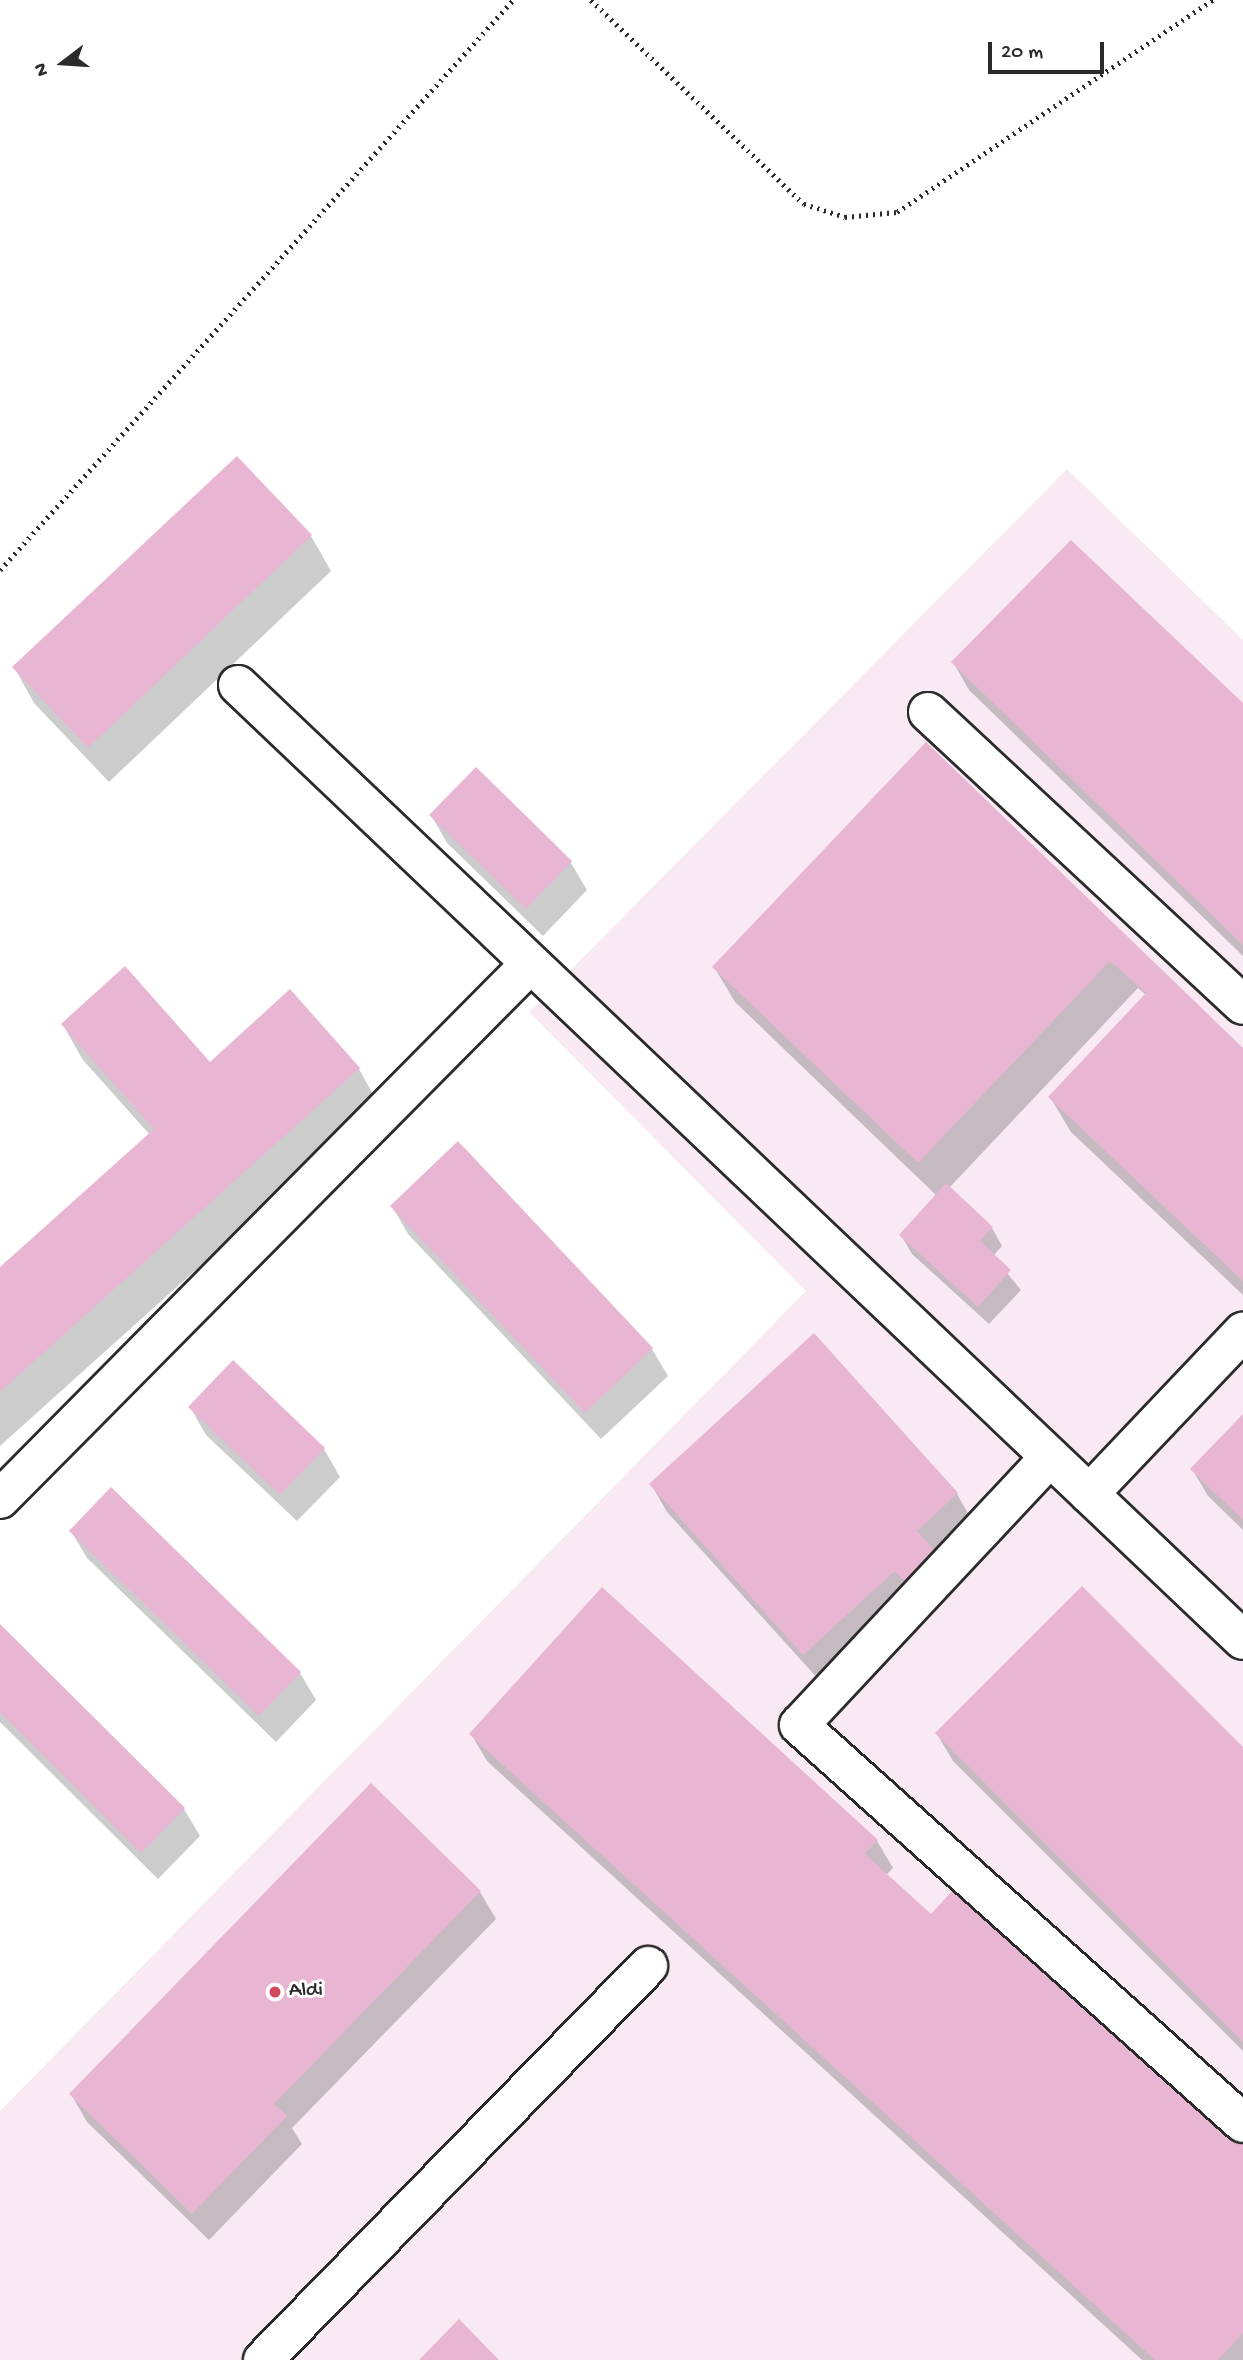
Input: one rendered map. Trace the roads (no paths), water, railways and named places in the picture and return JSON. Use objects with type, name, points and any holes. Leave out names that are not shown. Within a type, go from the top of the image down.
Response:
[{"type":"lane","points":[[237,685],[1243,1640]]},
{"type":"lane","points":[[928,712],[1243,1006]]},
{"type":"lane","points":[[0,1499],[530,965]]},
{"type":"lane","points":[[1089,1494],[1243,1332]]},
{"type":"lane","points":[[1050,1457],[799,1726],[1243,2123]]},
{"type":"lane","points":[[263,2360],[648,1966]]},
{"type":"place","name":"Aldi","points":[[275,1992]]}]
